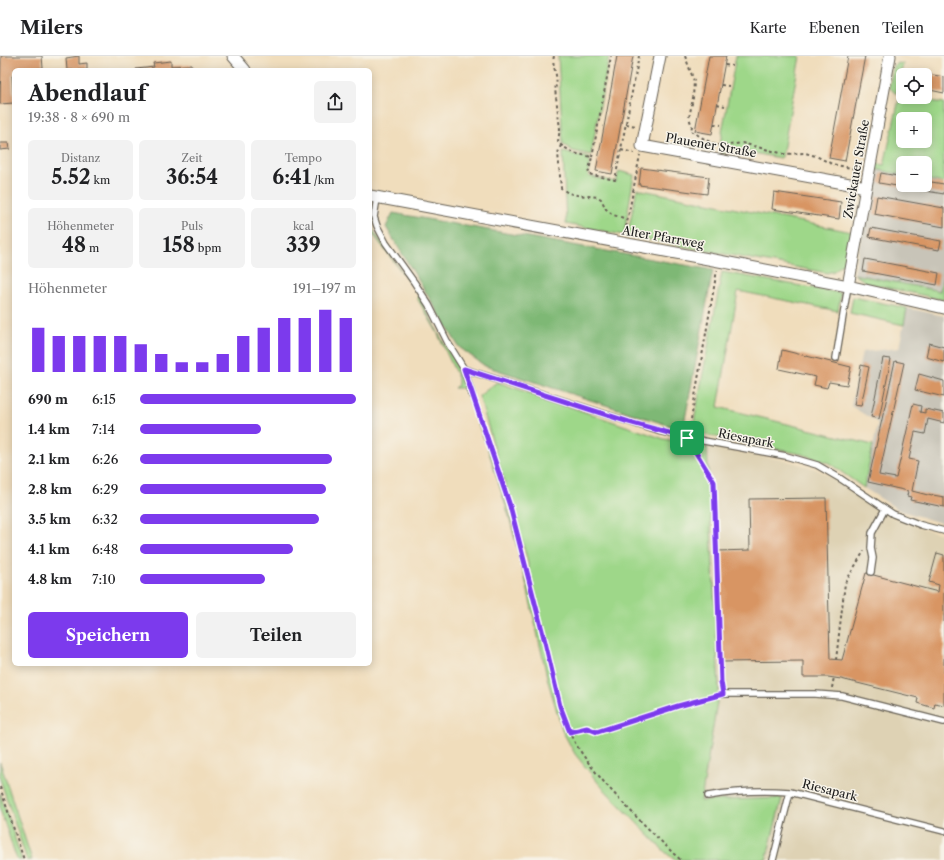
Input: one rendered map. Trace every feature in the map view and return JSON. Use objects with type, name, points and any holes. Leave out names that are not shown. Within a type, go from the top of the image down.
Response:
[{"type":"street","points":[[233,56],[243,68]]},
{"type":"street","points":[[641,150],[660,56]]},
{"type":"street","name":"Zwickauer Straße","points":[[848,286],[890,56]]},
{"type":"street","name":"Plauener Straße","points":[[641,150],[866,187]]},
{"type":"street","name":"Alter Pfarrweg","points":[[373,197],[848,286],[944,308]]},
{"type":"lane","points":[[373,197],[374,217],[377,226],[386,243],[429,305],[448,343],[464,369],[472,395]]},
{"type":"lane","points":[[836,358],[848,286]]},
{"type":"lane","name":"Riesapark","points":[[464,369],[636,424],[687,438],[786,456],[817,465],[841,479],[885,509],[902,518],[944,531]]},
{"type":"lane","points":[[871,572],[873,558],[871,548],[872,533],[885,509]]},
{"type":"lane","points":[[723,694],[767,693],[842,696],[944,722]]},
{"type":"lane","name":"Riesapark","points":[[708,796],[766,790],[790,792],[944,831]]},
{"type":"lane","points":[[773,860],[790,792]]},
{"type":"path","points":[[554,56],[552,61],[557,76],[555,89],[560,129],[558,140],[561,146],[573,153],[592,157]]},
{"type":"path","points":[[611,56],[588,174],[615,180],[639,56]]},
{"type":"path","points":[[685,56],[694,81],[693,98],[689,118],[692,126],[691,131],[695,135],[718,144],[729,145],[742,143],[784,154],[805,153],[816,156],[832,164],[869,171]]},
{"type":"path","points":[[725,65],[732,66]]},
{"type":"path","points":[[721,85],[729,86]]},
{"type":"path","points":[[718,104],[725,106]]},
{"type":"path","points":[[714,124],[721,125]]},
{"type":"path","points":[[561,146],[558,153],[561,188],[568,193],[576,195],[598,197],[601,199],[606,209],[613,215],[628,219]]},
{"type":"path","points":[[621,150],[641,150],[624,243]]},
{"type":"path","points":[[570,732],[587,728],[597,732],[678,706],[723,694],[721,682],[714,482],[687,438],[719,261]]},
{"type":"path","points":[[472,395],[510,506],[560,706],[574,741],[613,792],[681,860]]},
{"type":"path","points":[[836,660],[845,583],[864,550],[871,548]]},
{"type":"path","points":[[831,695],[834,677]]},
{"type":"path","points":[[0,786],[24,860]]},
{"type":"shaded area","points":[[874,169],[896,174],[896,192],[932,192],[932,180],[944,183],[944,273],[941,291],[854,274]]},
{"type":"shaded area","points":[[907,308],[944,316],[944,524],[899,510],[864,488],[878,423],[851,406],[862,352],[899,348]]},
{"type":"shaded area","points":[[707,447],[784,460],[816,469],[834,479],[876,509],[902,522],[944,535],[944,860],[766,860],[781,798],[701,802],[719,690]]},
{"type":"green space","points":[[558,56],[609,56],[591,155],[573,151],[563,144]]},
{"type":"green space","points":[[736,56],[800,56],[782,157],[780,158],[726,148],[724,156],[719,149]]},
{"type":"green space","points":[[898,63],[903,64],[902,68],[896,68],[896,94],[889,87],[893,66]]},
{"type":"green space","points":[[932,101],[944,103],[944,183],[932,180],[932,156],[896,156],[896,174],[874,169],[875,163],[884,165],[896,112],[896,148],[932,148],[932,112],[896,112],[898,104],[932,104]]},
{"type":"green space","points":[[563,152],[590,158],[588,176],[616,182],[619,171],[634,175],[624,235],[566,224]]},
{"type":"green space","points":[[637,189],[852,232],[844,263],[834,271],[827,273],[627,236]]},
{"type":"green space","points":[[393,213],[713,270],[683,430],[485,366],[459,347],[386,227]]},
{"type":"green space","points":[[372,229],[410,283],[372,233]]},
{"type":"green space","points":[[722,272],[841,293],[838,311],[738,291],[718,407],[873,445],[864,488],[829,463],[801,454],[692,432]]},
{"type":"green space","points":[[944,273],[944,300],[867,283],[854,274],[940,291]]},
{"type":"green space","points":[[418,295],[454,359],[488,444],[508,507],[531,595],[535,595],[526,555],[479,396],[497,382],[664,439],[707,447],[719,690],[701,801],[782,798],[766,860],[675,860],[665,852],[600,785],[575,754],[563,732],[548,681],[526,582],[509,516],[487,446],[465,391],[461,388],[454,388],[458,385],[458,378],[437,332],[417,298]]},
{"type":"green space","points":[[853,297],[907,308],[904,325],[850,313]]},
{"type":"green space","points":[[0,762],[32,860],[27,860],[0,779]]},
{"type":"green space","points":[[0,793],[22,860],[17,860],[0,809]]},
{"type":"building","points":[[1,56],[42,56],[43,68],[12,68],[12,103],[0,104]]},
{"type":"building","points":[[79,56],[79,64],[87,63],[87,68],[67,68],[66,58]]},
{"type":"building","points":[[617,56],[633,56],[612,174],[596,171]]},
{"type":"building","points":[[709,56],[726,56],[712,134],[695,131]]},
{"type":"building","points":[[848,56],[865,56],[845,161],[829,158]]},
{"type":"building","points":[[171,61],[171,66],[192,65],[192,68],[145,68],[154,67],[153,63]]},
{"type":"building","points":[[932,75],[944,77],[944,93],[932,90]]},
{"type":"building","points":[[0,143],[9,143],[10,149],[0,150]]},
{"type":"building","points":[[641,168],[709,177],[707,194],[639,185]]},
{"type":"building","points":[[881,173],[896,176],[896,186],[879,183]]},
{"type":"building","points":[[932,182],[944,184],[944,194],[932,192]]},
{"type":"building","points":[[774,192],[841,202],[839,219],[772,209]]},
{"type":"building","points":[[877,196],[944,208],[944,227],[874,214]]},
{"type":"building","points":[[871,228],[941,241],[939,250],[869,237]]},
{"type":"building","points":[[865,259],[939,273],[937,285],[863,271]]},
{"type":"building","points":[[929,343],[944,347],[944,362],[926,357]]},
{"type":"building","points":[[782,350],[851,367],[847,385],[829,382],[827,388],[814,385],[816,377],[779,369]]},
{"type":"building","points":[[883,358],[891,359],[879,419],[871,417]]},
{"type":"building","points":[[895,361],[904,363],[879,475],[896,478],[913,404],[921,406],[920,412],[925,413],[925,409],[944,413],[944,423],[928,419],[925,434],[915,432],[909,459],[918,461],[912,491],[932,496],[944,497],[944,507],[910,500],[911,497],[907,496],[908,491],[868,482]]},
{"type":"building","points":[[861,365],[869,367],[861,406],[854,405]]},
{"type":"building","points":[[919,374],[944,381],[944,397],[915,390]]},
{"type":"building","points":[[826,498],[830,659],[842,660],[866,573],[938,592],[939,585],[929,582],[937,553],[944,555],[944,705],[935,703],[934,708],[917,703],[918,698],[841,679],[828,677],[803,677],[803,661],[721,662],[718,551],[750,550],[749,499]]},
{"type":"route","points":[[464,369],[658,431],[687,438],[714,482],[721,682],[723,694],[678,706],[606,730],[597,732],[587,728],[570,732],[560,706],[510,506],[464,369]]}]
